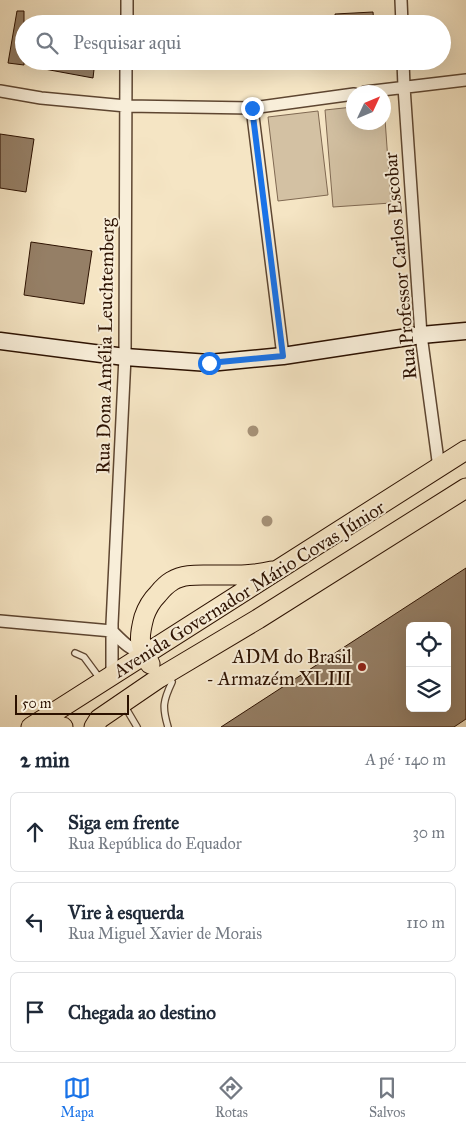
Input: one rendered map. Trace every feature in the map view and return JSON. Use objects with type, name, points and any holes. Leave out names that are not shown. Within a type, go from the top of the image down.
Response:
[{"type":"main road","name":"Avenida Governador Mário Covas Júnior","points":[[33,727],[466,450]]},
{"type":"main road","name":"Avenida Governador Mário Covas Júnior","points":[[94,727],[100,719],[123,703],[166,680],[258,619],[466,488]]},
{"type":"main road","points":[[258,619],[208,663],[194,672],[166,680],[152,668],[140,642],[146,610],[161,590],[173,581],[186,576],[262,574],[280,569]]},
{"type":"main road","points":[[33,727],[45,725],[63,727]]},
{"type":"street","points":[[127,0],[127,15]]},
{"type":"street","points":[[401,0],[402,15]]},
{"type":"street","name":"Rua Dona Amélia Leuchtemberg","points":[[107,678],[112,631],[125,358],[126,70]]},
{"type":"street","name":"Rua Professor Carlos Escobar","points":[[403,70],[421,335],[439,468]]},
{"type":"street","points":[[391,89],[466,80]]},
{"type":"street","points":[[0,91],[41,98],[126,106],[252,108],[346,95]]},
{"type":"street","points":[[252,108],[283,356]]},
{"type":"street","points":[[0,341],[125,358],[209,363],[283,356],[421,335],[466,331]]},
{"type":"street","points":[[0,621],[112,631],[133,650],[145,654]]},
{"type":"lane","points":[[238,636],[323,586]]},
{"type":"lane","points":[[75,653],[84,657],[107,678]]},
{"type":"lane","points":[[166,680],[166,694],[163,706],[168,727]]},
{"type":"lane","points":[[123,703],[137,727]]},
{"type":"shaded area","points":[[346,108],[346,130],[386,130],[391,203],[333,207],[325,110]]},
{"type":"shaded area","points":[[318,111],[328,195],[278,201],[268,117]]},
{"type":"building","points":[[17,11],[24,11],[24,15],[16,15]]},
{"type":"building","points":[[373,12],[373,15],[335,15]]},
{"type":"building","points":[[15,23],[15,64],[8,63]]},
{"type":"building","points":[[50,70],[94,70],[93,78]]},
{"type":"building","points":[[0,134],[34,139],[26,192],[0,188]]},
{"type":"building","points":[[31,242],[92,251],[84,304],[24,295]]},
{"type":"building","name":"ADM do Brasil - Armazém XLIII","points":[[466,568],[466,719],[454,727],[221,727]]},
{"type":"place","name":"ADM do Brasil - Armazém XLIII","points":[[362,667]]},
{"type":"route","points":[[209,363],[283,356],[252,108]]}]
